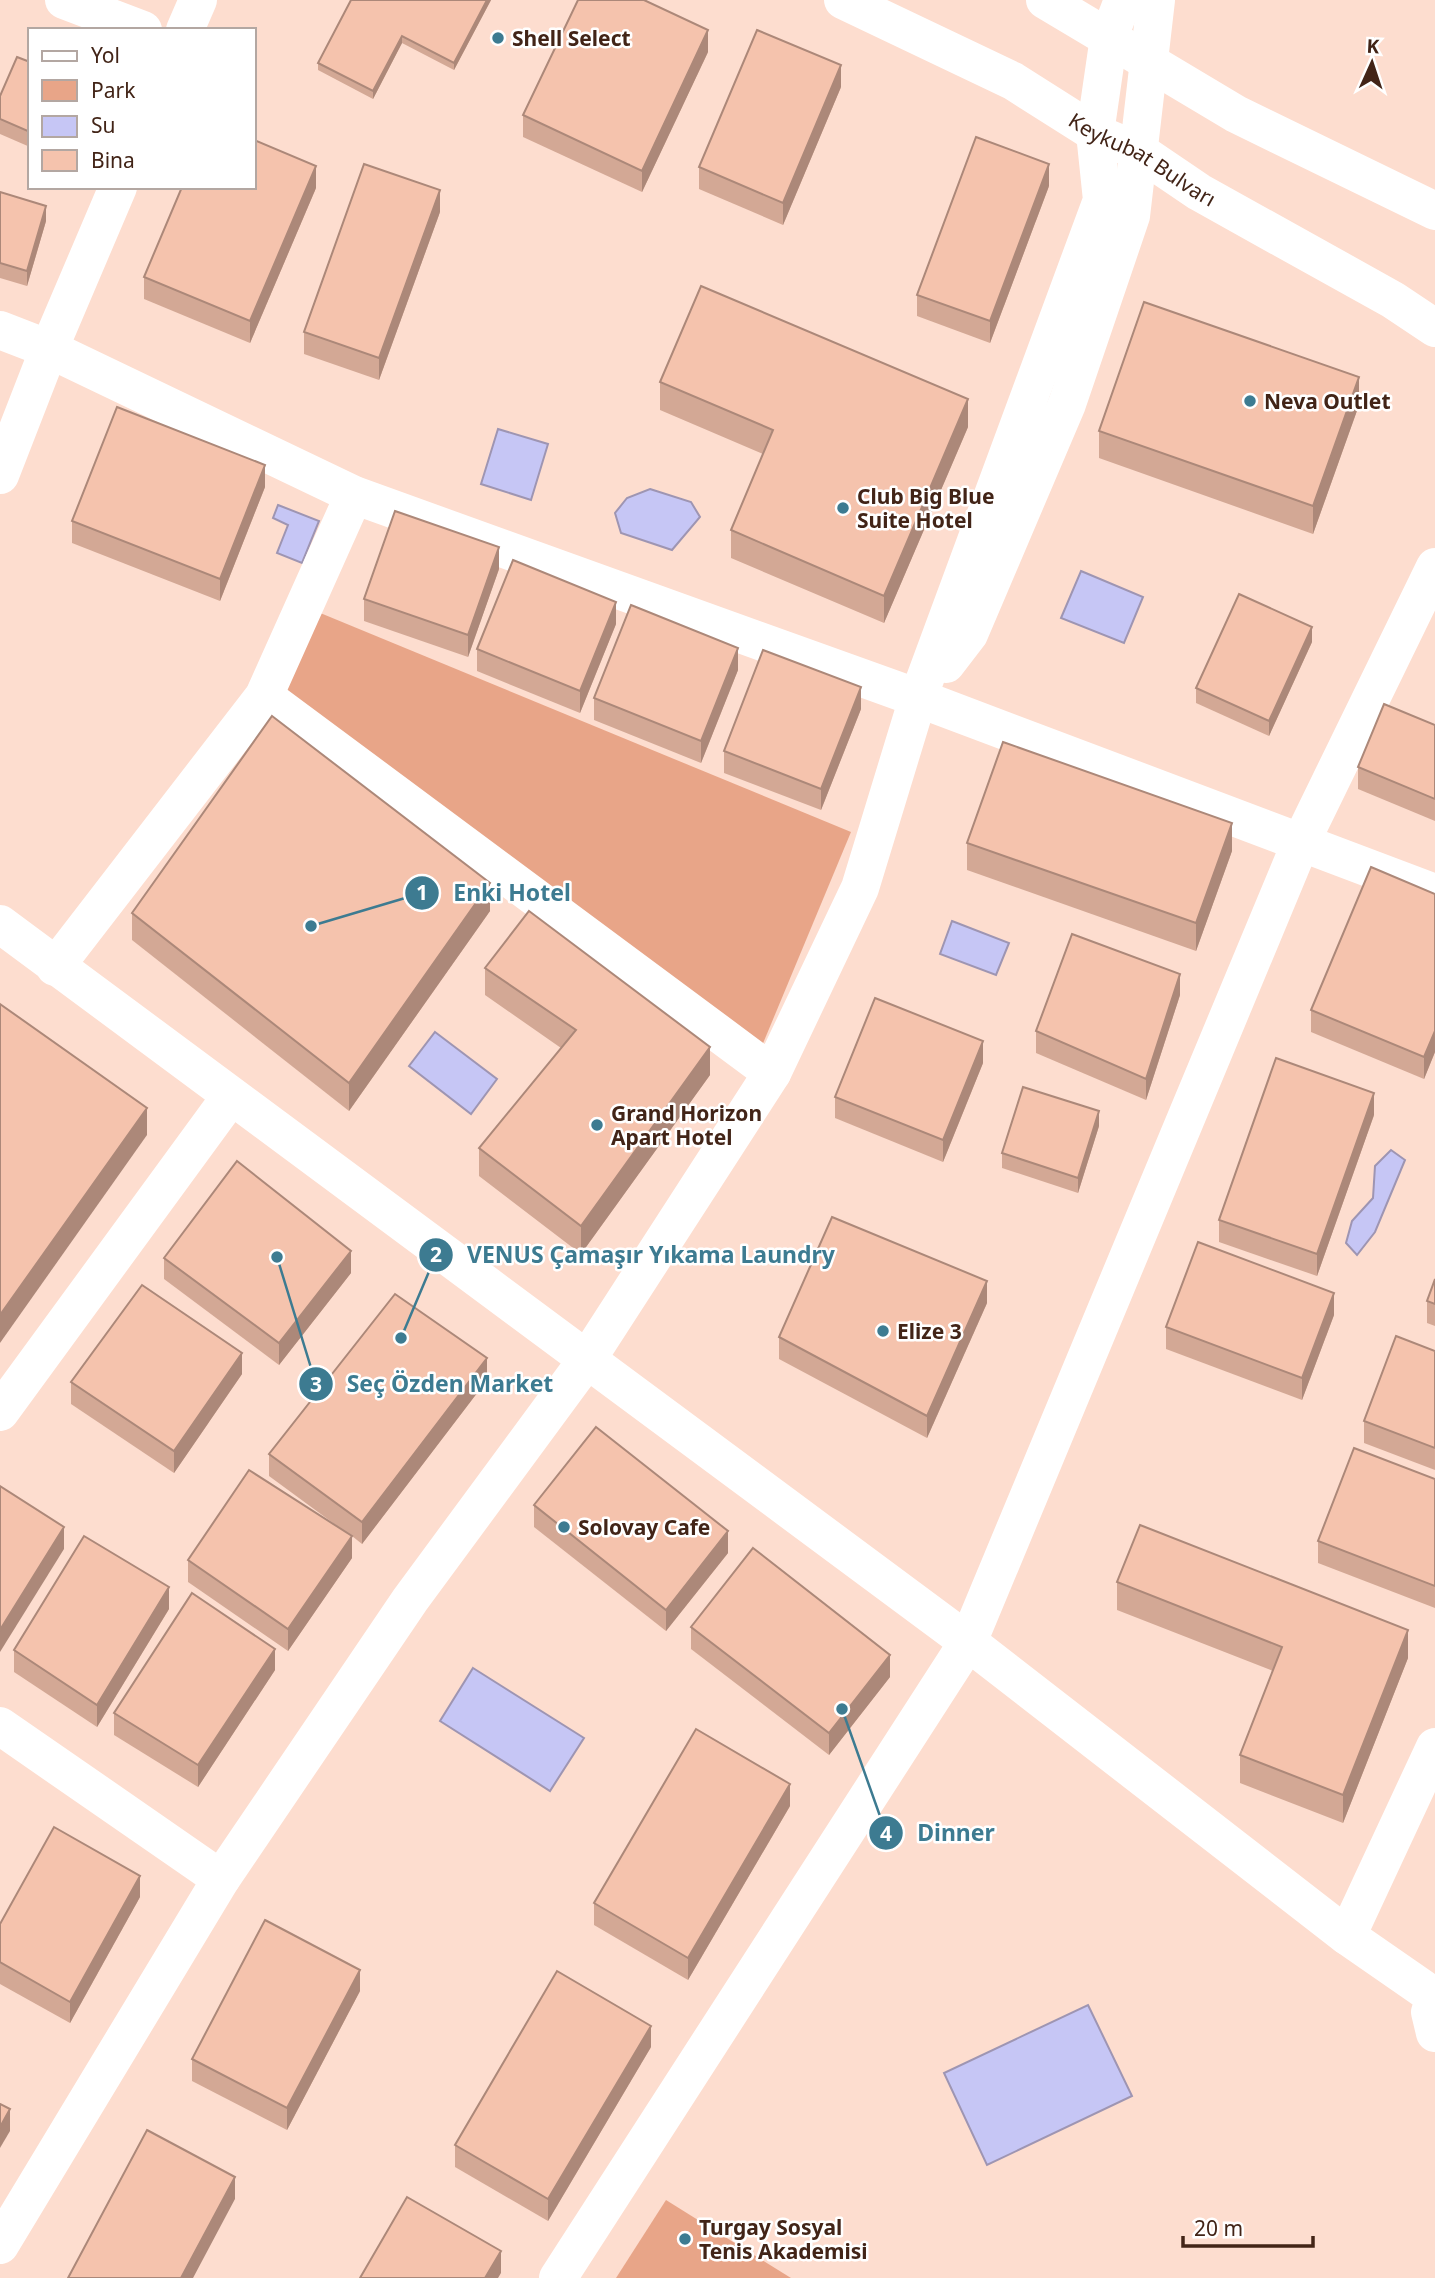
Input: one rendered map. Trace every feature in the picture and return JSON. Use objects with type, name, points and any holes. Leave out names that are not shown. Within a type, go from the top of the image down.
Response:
[{"type":"main road","points":[[64,0],[138,28]]},
{"type":"main road","points":[[187,28],[198,0]]},
{"type":"main road","name":"Keykubat Bulvarı","points":[[843,0],[1013,81],[1095,133],[1139,152],[1199,192],[1394,300],[1435,328]]},
{"type":"main road","points":[[1045,0],[1236,114],[1435,211]]},
{"type":"main road","points":[[0,2245],[221,1880],[410,1600],[586,1361],[772,1073],[860,888],[918,698],[1033,384],[1080,266],[1102,200],[1095,133],[1109,37],[1123,0]]},
{"type":"main road","points":[[918,698],[969,634],[1067,404],[1131,216],[1156,0]]},
{"type":"main road","points":[[0,475],[49,349],[117,189]]},
{"type":"main road","points":[[0,330],[49,349],[354,495],[918,698],[1435,892]]},
{"type":"main road","points":[[55,967],[264,696],[354,495]]},
{"type":"main road","points":[[558,2278],[968,1642],[1301,842],[1435,567]]},
{"type":"main road","points":[[264,696],[772,1073]]},
{"type":"main road","points":[[0,924],[968,1642],[1347,1936],[1434,2015]]},
{"type":"main road","points":[[0,1412],[231,1096]]},
{"type":"main road","points":[[0,1726],[221,1880]]},
{"type":"main road","points":[[1347,1936],[1435,1747]]},
{"type":"green space","points":[[313,610],[851,832],[759,1053],[278,692]]},
{"type":"green space","name":"Turgay Sosyal Tenis Akademisi","points":[[666,2200],[791,2278],[616,2278]]},
{"type":"water","points":[[498,429],[548,444],[531,500],[481,484]]},
{"type":"water","points":[[650,489],[691,502],[700,517],[672,550],[621,533],[615,513],[627,498]]},
{"type":"water","points":[[278,505],[319,521],[302,563],[277,553],[288,525],[273,518]]},
{"type":"water","points":[[1081,571],[1143,597],[1124,643],[1061,618]]},
{"type":"water","points":[[952,921],[1009,943],[996,975],[940,954]]},
{"type":"water","points":[[435,1032],[497,1079],[471,1114],[409,1066]]},
{"type":"water","points":[[1391,1150],[1405,1160],[1375,1232],[1357,1255],[1346,1243],[1352,1221],[1373,1198],[1375,1166]]},
{"type":"water","points":[[473,1668],[584,1738],[550,1791],[440,1721]]},
{"type":"water","points":[[1088,2005],[1132,2096],[987,2165],[944,2073]]},
{"type":"building","points":[[351,0],[487,0],[454,63],[402,36],[373,91],[318,63]]},
{"type":"building","points":[[578,0],[644,0],[708,30],[642,171],[523,115]]},
{"type":"building","points":[[757,30],[841,65],[783,203],[699,167]]},
{"type":"building","points":[[17,57],[28,61],[28,131],[0,119],[0,96]]},
{"type":"building","points":[[976,137],[1049,164],[990,321],[917,295]]},
{"type":"building","points":[[256,141],[316,166],[250,321],[144,277],[181,189],[256,189]]},
{"type":"building","points":[[364,164],[440,190],[379,358],[304,332]]},
{"type":"building","points":[[0,192],[46,206],[27,271],[0,263]]},
{"type":"building","name":"Club Big Blue Suite Hotel","points":[[701,286],[968,399],[884,596],[731,530],[773,430],[660,382]]},
{"type":"building","points":[[1144,302],[1359,377],[1313,506],[1099,431]]},
{"type":"building","points":[[117,407],[265,465],[220,579],[72,521]]},
{"type":"building","points":[[395,511],[499,547],[468,635],[364,599]]},
{"type":"building","points":[[513,560],[616,602],[580,691],[477,649]]},
{"type":"building","points":[[1239,594],[1312,627],[1269,721],[1196,688]]},
{"type":"building","points":[[631,605],[738,648],[701,741],[594,698]]},
{"type":"building","points":[[763,650],[861,687],[821,789],[724,751]]},
{"type":"building","points":[[1384,704],[1435,725],[1435,799],[1358,767]]},
{"type":"building","points":[[272,716],[490,883],[349,1083],[132,913]]},
{"type":"building","points":[[1003,742],[1232,823],[1196,923],[967,843]]},
{"type":"building","points":[[1371,867],[1435,894],[1435,1031],[1424,1057],[1311,1010]]},
{"type":"building","name":"Grand Horizon Apart Hotel","points":[[529,911],[710,1047],[581,1226],[479,1148],[576,1030],[485,968]]},
{"type":"building","points":[[1072,934],[1180,974],[1146,1079],[1036,1031]]},
{"type":"building","points":[[875,998],[983,1041],[943,1140],[835,1097]]},
{"type":"building","points":[[0,1004],[147,1108],[0,1315]]},
{"type":"building","points":[[1276,1058],[1374,1093],[1317,1254],[1219,1220]]},
{"type":"building","points":[[1023,1087],[1099,1111],[1078,1178],[1002,1153]]},
{"type":"building","points":[[237,1161],[351,1251],[279,1343],[164,1258]]},
{"type":"building","name":"Elize 3","points":[[832,1217],[987,1281],[927,1416],[779,1337]]},
{"type":"building","points":[[1198,1242],[1334,1293],[1302,1378],[1166,1327]]},
{"type":"building","points":[[1435,1279],[1435,1304],[1427,1301]]},
{"type":"building","points":[[142,1285],[242,1353],[174,1451],[71,1382]]},
{"type":"building","points":[[395,1294],[487,1358],[362,1522],[269,1454]]},
{"type":"building","points":[[1396,1336],[1435,1351],[1435,1448],[1364,1421]]},
{"type":"building","points":[[596,1427],[728,1531],[666,1610],[534,1505]]},
{"type":"building","points":[[1354,1448],[1435,1479],[1435,1586],[1318,1541]]},
{"type":"building","points":[[249,1470],[352,1536],[288,1629],[188,1560]]},
{"type":"building","points":[[0,1486],[64,1527],[0,1630]]},
{"type":"building","points":[[1140,1525],[1408,1630],[1343,1795],[1240,1755],[1282,1647],[1117,1582]]},
{"type":"building","points":[[84,1536],[169,1587],[97,1705],[14,1650]]},
{"type":"building","points":[[753,1548],[890,1655],[829,1733],[691,1627]]},
{"type":"building","points":[[192,1593],[275,1649],[198,1765],[114,1713]]},
{"type":"building","points":[[696,1729],[790,1784],[688,1958],[594,1903]]},
{"type":"building","points":[[54,1827],[140,1876],[70,2002],[0,1962],[0,1924]]},
{"type":"building","points":[[265,1920],[360,1970],[287,2108],[192,2059]]},
{"type":"building","points":[[557,1971],[651,2026],[548,2199],[455,2145]]},
{"type":"building","points":[[0,2104],[10,2109],[0,2127]]},
{"type":"building","points":[[147,2130],[235,2177],[181,2278],[68,2278]]},
{"type":"building","points":[[407,2197],[501,2251],[485,2278],[360,2278]]},
{"type":"place","name":"Shell Select","points":[[498,38]]},
{"type":"place","name":"Neva Outlet","points":[[1250,401]]},
{"type":"place","name":"Club Big Blue Suite Hotel","points":[[843,508]]},
{"type":"place","name":"Enki Hotel","points":[[311,926]]},
{"type":"place","name":"Grand Horizon Apart Hotel","points":[[597,1125]]},
{"type":"place","name":"Seç Özden Market","points":[[277,1257]]},
{"type":"place","name":"Elize 3","points":[[883,1331]]},
{"type":"place","name":"VENUS Çamaşır Yıkama Laundry","points":[[401,1338]]},
{"type":"place","name":"Solovay Cafe","points":[[564,1527]]},
{"type":"place","name":"Dinner","points":[[842,1709]]},
{"type":"place","name":"Turgay Sosyal Tenis Akademisi","points":[[685,2239]]}]
